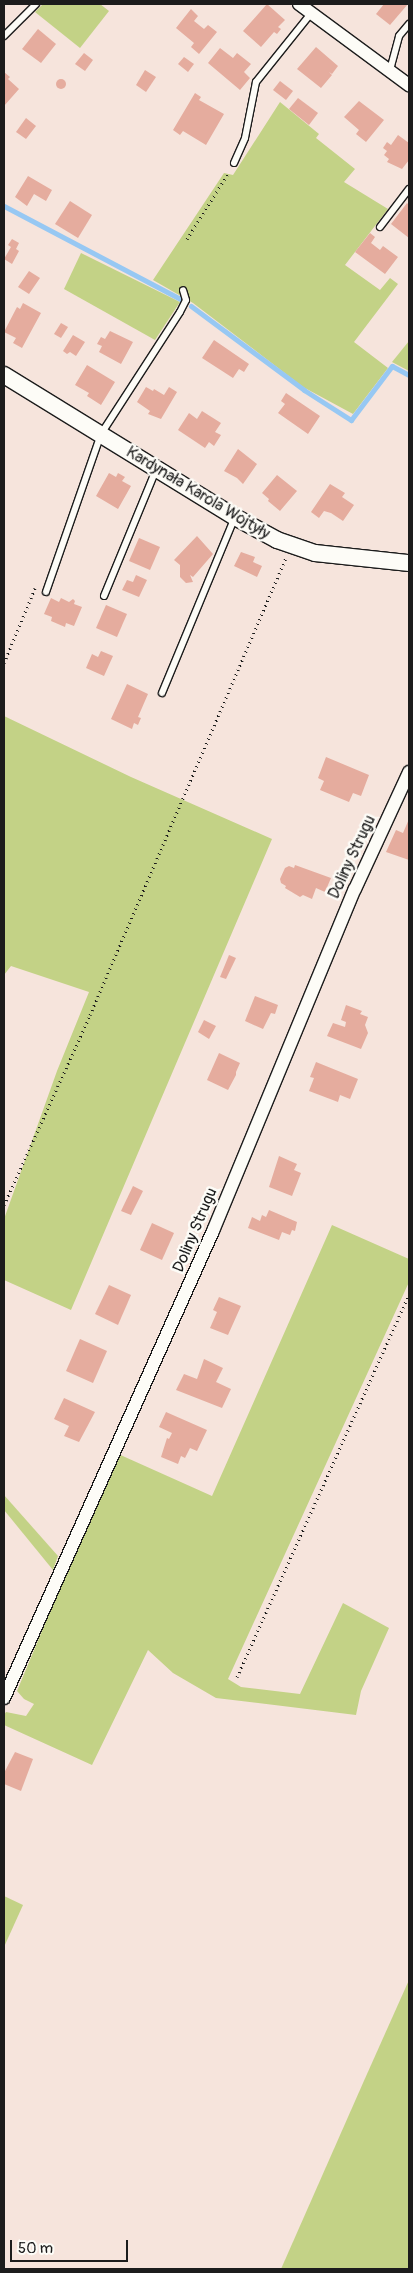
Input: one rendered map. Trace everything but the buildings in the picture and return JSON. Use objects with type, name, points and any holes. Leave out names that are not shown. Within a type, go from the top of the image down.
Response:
[{"type":"street","points":[[299,4],[409,85]]},
{"type":"street","name":"Kardynała Karola Wojtyły","points":[[4,375],[235,517],[291,546],[316,553],[409,563]]},
{"type":"street","name":"Doliny Strugu","points":[[4,1698],[213,1231],[355,889],[409,772]]},
{"type":"lane","points":[[4,36],[36,4]]},
{"type":"lane","points":[[234,163],[245,138],[256,82],[312,12]]},
{"type":"lane","points":[[390,70],[399,36],[409,24]]},
{"type":"lane","points":[[380,227],[409,189]]},
{"type":"lane","points":[[46,592],[101,434],[180,312],[186,300],[183,290]]},
{"type":"lane","points":[[104,596],[157,469]]},
{"type":"lane","points":[[162,693],[235,517]]},
{"type":"path","points":[[187,239],[234,163]]},
{"type":"path","points":[[4,1205],[90,1015],[291,546]]},
{"type":"path","points":[[237,1677],[409,1295]]},
{"type":"green space","points":[[43,4],[100,4],[109,11],[80,48],[35,12]]},
{"type":"green space","points":[[280,102],[319,134],[316,138],[355,169],[344,182],[388,209],[345,265],[380,290],[390,278],[398,284],[354,342],[388,368],[353,414],[303,387],[193,303],[153,280],[224,173],[233,175]]},
{"type":"green space","points":[[81,253],[180,302],[155,340],[64,289]]},
{"type":"green space","points":[[409,341],[409,371],[392,362]]},
{"type":"green space","points":[[4,716],[131,777],[272,839],[71,1310],[4,1280],[4,1219],[57,1071],[89,992],[11,966],[4,975]]},
{"type":"green space","points":[[332,1225],[409,1259],[409,1282],[228,1679],[241,1687],[300,1694],[343,1603],[389,1628],[361,1691],[356,1715],[216,1698],[173,1673],[148,1650],[92,1765],[4,1725],[4,1715],[6,1712],[26,1716],[34,1704],[24,1699],[17,1691],[116,1453],[212,1496]]},
{"type":"green space","points":[[4,1495],[58,1556],[53,1570],[4,1510]]},
{"type":"green space","points":[[4,1896],[23,1905],[4,1947]]},
{"type":"green space","points":[[409,1980],[409,2269],[281,2269],[363,2083]]},
{"type":"waterway","points":[[4,206],[182,300]]},
{"type":"waterway","points":[[191,306],[304,390],[351,420],[392,366],[409,375]]}]
